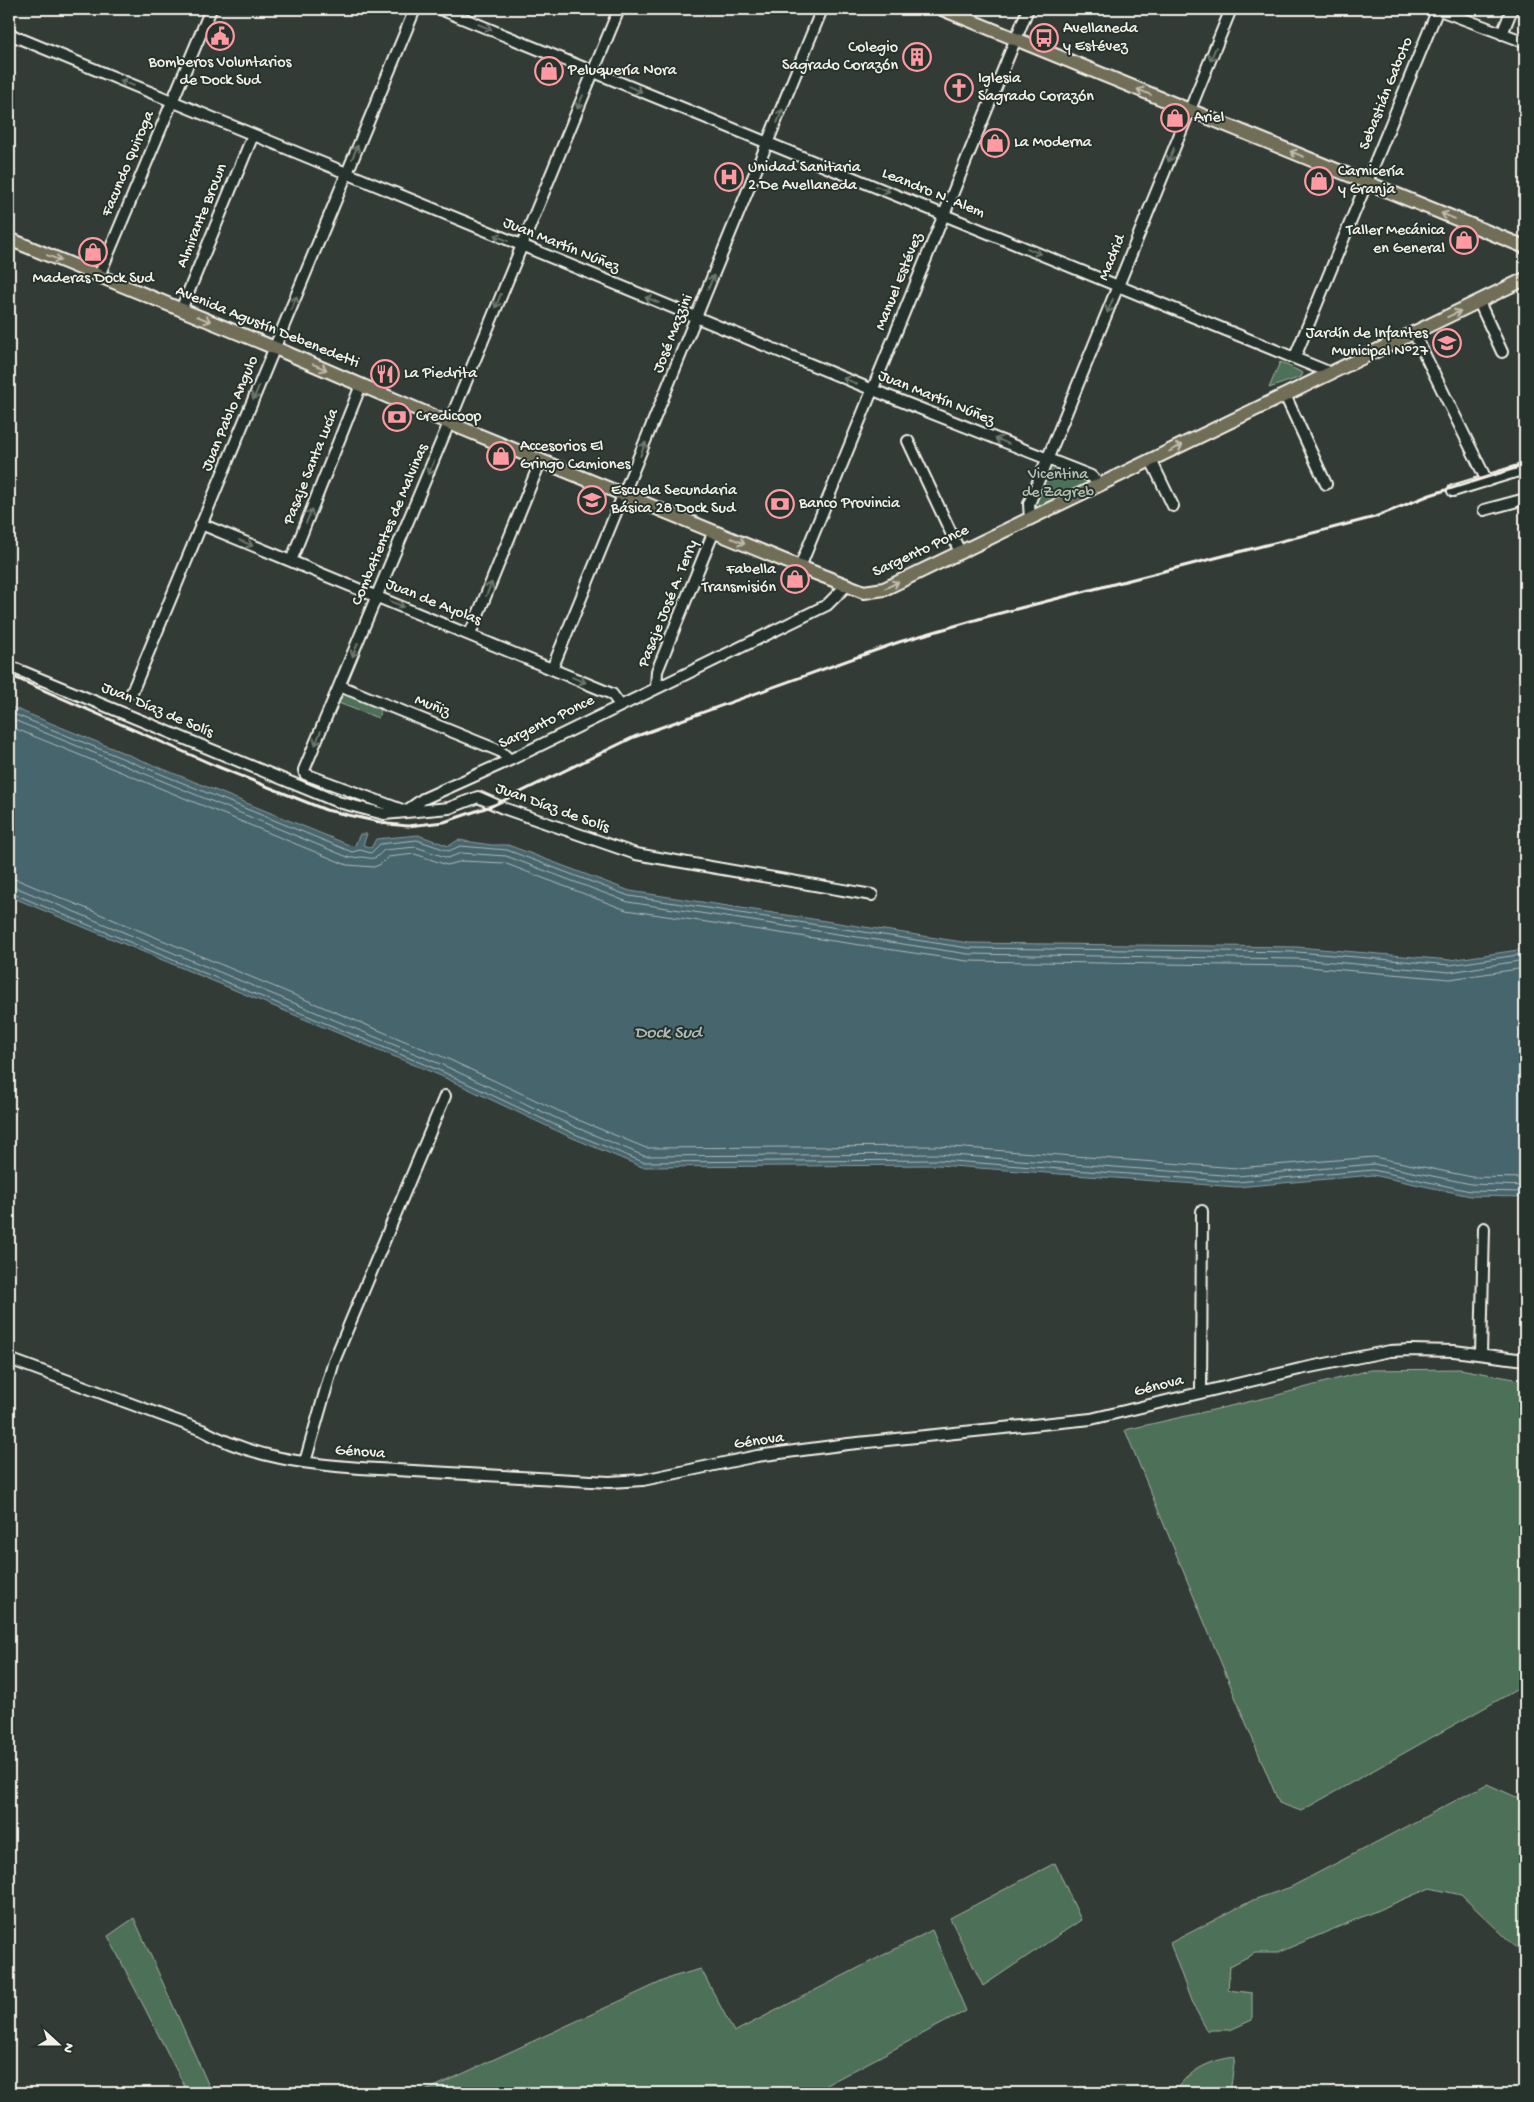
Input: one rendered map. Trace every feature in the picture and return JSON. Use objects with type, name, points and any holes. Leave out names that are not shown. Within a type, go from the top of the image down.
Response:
[{"type":"main road","points":[[942,9],[1525,247]]},
{"type":"main road","name":"Avenida Agustín Debenedetti","points":[[9,239],[846,586]]},
{"type":"main road","name":"Sargento Ponce","points":[[846,586],[869,592],[884,589],[1525,279]]},
{"type":"street","name":"Facundo Quiroga","points":[[99,276],[211,9]]},
{"type":"street","name":"Juan Pablo Angulo","points":[[132,692],[415,9]]},
{"type":"street","name":"Leandro N. Alem","points":[[440,9],[1331,373]]},
{"type":"street","name":"Combatientes de Malvinas","points":[[405,811],[305,774],[304,770],[450,423],[520,246],[619,9]]},
{"type":"street","name":"José Mazzini","points":[[552,669],[769,143],[822,9]]},
{"type":"street","name":"Manuel Estévez","points":[[800,567],[1028,9]]},
{"type":"street","name":"Madrid","points":[[1030,519],[1028,504],[1231,9]]},
{"type":"street","points":[[1438,9],[1525,42]]},
{"type":"street","name":"Sebastián Gaboto","points":[[1295,357],[1438,9]]},
{"type":"street","points":[[1502,34],[1512,9]]},
{"type":"street","name":"Juan Martín Núñez","points":[[9,34],[696,318],[1091,476],[1100,485]]},
{"type":"street","name":"Almirante Brown","points":[[181,310],[253,135]]},
{"type":"street","points":[[1479,302],[1502,352]]},
{"type":"street","points":[[1414,333],[1487,481]]},
{"type":"street","name":"Pasaje Santa Lucía","points":[[290,561],[361,384]]},
{"type":"street","points":[[1284,396],[1326,484]]},
{"type":"street","points":[[908,441],[960,552]]},
{"type":"street","points":[[470,634],[541,460]]},
{"type":"street","points":[[1151,460],[1173,506]]},
{"type":"street","points":[[1453,491],[1525,469]]},
{"type":"street","points":[[1484,510],[1525,500]]},
{"type":"street","name":"Juan de Ayolas","points":[[201,524],[612,694],[620,705]]},
{"type":"street","name":"Pasaje José A. Terry","points":[[656,688],[657,671],[714,531]]},
{"type":"street","name":"Sargento Ponce","points":[[405,811],[423,799],[510,760],[827,605],[846,586]]},
{"type":"street","name":"Juan Díaz de Solís","points":[[9,666],[338,802],[384,814],[450,808],[478,797],[512,811],[636,854],[872,895]]},
{"type":"street","name":"Muñiz","points":[[340,686],[500,751],[510,760]]},
{"type":"street","points":[[305,1462],[334,1361],[445,1096]]},
{"type":"street","points":[[1201,1392],[1202,1211]]},
{"type":"street","points":[[1481,1354],[1484,1228]]},
{"type":"street","name":"Génova","points":[[9,1359],[202,1430],[232,1445],[262,1454],[305,1462],[360,1468],[570,1481],[629,1481],[757,1456],[848,1444],[1071,1422],[1300,1369],[1390,1351],[1433,1350],[1525,1360]]},
{"type":"green space","points":[[1280,362],[1303,373],[1301,377],[1269,388]]},
{"type":"green space","name":"Vicentina de Zagreb","points":[[1047,459],[1100,485],[1030,519]]},
{"type":"green space","points":[[340,686],[384,703],[378,718],[333,701]]},
{"type":"green space","points":[[1460,1369],[1525,1381],[1525,1685],[1301,1811],[1279,1803],[1125,1430],[1274,1396],[1370,1370]]},
{"type":"green space","points":[[1487,1784],[1525,1801],[1525,2037],[1519,1950],[1461,1895],[1430,1888],[1277,1953],[1255,1953],[1230,1966],[1228,1990],[1252,1993],[1252,2020],[1230,2030],[1207,2030],[1191,2001],[1170,1943],[1253,1900],[1291,1887]]},
{"type":"green space","points":[[1055,1863],[1081,1920],[983,1986],[950,1918]]},
{"type":"green space","points":[[134,1918],[212,2093],[188,2093],[108,1936]]},
{"type":"green space","points":[[932,1930],[966,2011],[811,2093],[421,2093],[672,1977],[701,1969],[734,2032]]},
{"type":"green space","points":[[1235,2057],[1230,2093],[1174,2093],[1179,2085],[1200,2068],[1217,2061]]},
{"type":"water","name":"Dock Sud","points":[[9,706],[354,847],[360,834],[367,834],[363,845],[371,848],[376,839],[418,835],[449,846],[458,840],[491,845],[508,845],[630,891],[969,943],[1297,947],[1450,960],[1525,949],[1525,1197],[1470,1196],[1373,1175],[1237,1187],[938,1165],[642,1167],[568,1136],[441,1076],[9,896]]},
{"type":"railway","points":[[9,675],[216,766],[326,810],[388,824],[408,826],[444,822],[494,805],[634,737],[899,642],[989,616],[1375,517],[1430,495],[1525,465]]},
{"type":"place","name":"Bomberos Voluntarios de Dock Sud","points":[[220,36]]},
{"type":"place","name":"Avellaneda y Estévez","points":[[1044,38]]},
{"type":"place","name":"Colegio Sagrado Corazón","points":[[917,57]]},
{"type":"place","name":"Peluquería Nora","points":[[549,71]]},
{"type":"place","name":"Iglesia Sagrado Corazón","points":[[959,88]]},
{"type":"place","name":"Ariel","points":[[1175,118]]},
{"type":"place","name":"La Moderna","points":[[995,143]]},
{"type":"place","name":"Unidad Sanitaria 2 De Avellaneda","points":[[729,177]]},
{"type":"place","name":"Carnicería y Granja","points":[[1319,181]]},
{"type":"place","name":"Taller Mecánica en General","points":[[1464,240]]},
{"type":"place","name":"Maderas Dock Sud","points":[[93,252]]},
{"type":"place","name":"Jardín de Infantes Municipal N°27","points":[[1447,343]]},
{"type":"place","name":"La Piedrita","points":[[385,374]]},
{"type":"place","name":"Credicoop","points":[[397,417]]},
{"type":"place","name":"Accesorios El Gringo Camiones","points":[[501,456]]},
{"type":"place","name":"Escuela Secundaria Básica 28 Dock Sud","points":[[592,500]]},
{"type":"place","name":"Banco Provincia","points":[[780,504]]},
{"type":"place","name":"Fabella Transmisión","points":[[795,579]]}]
